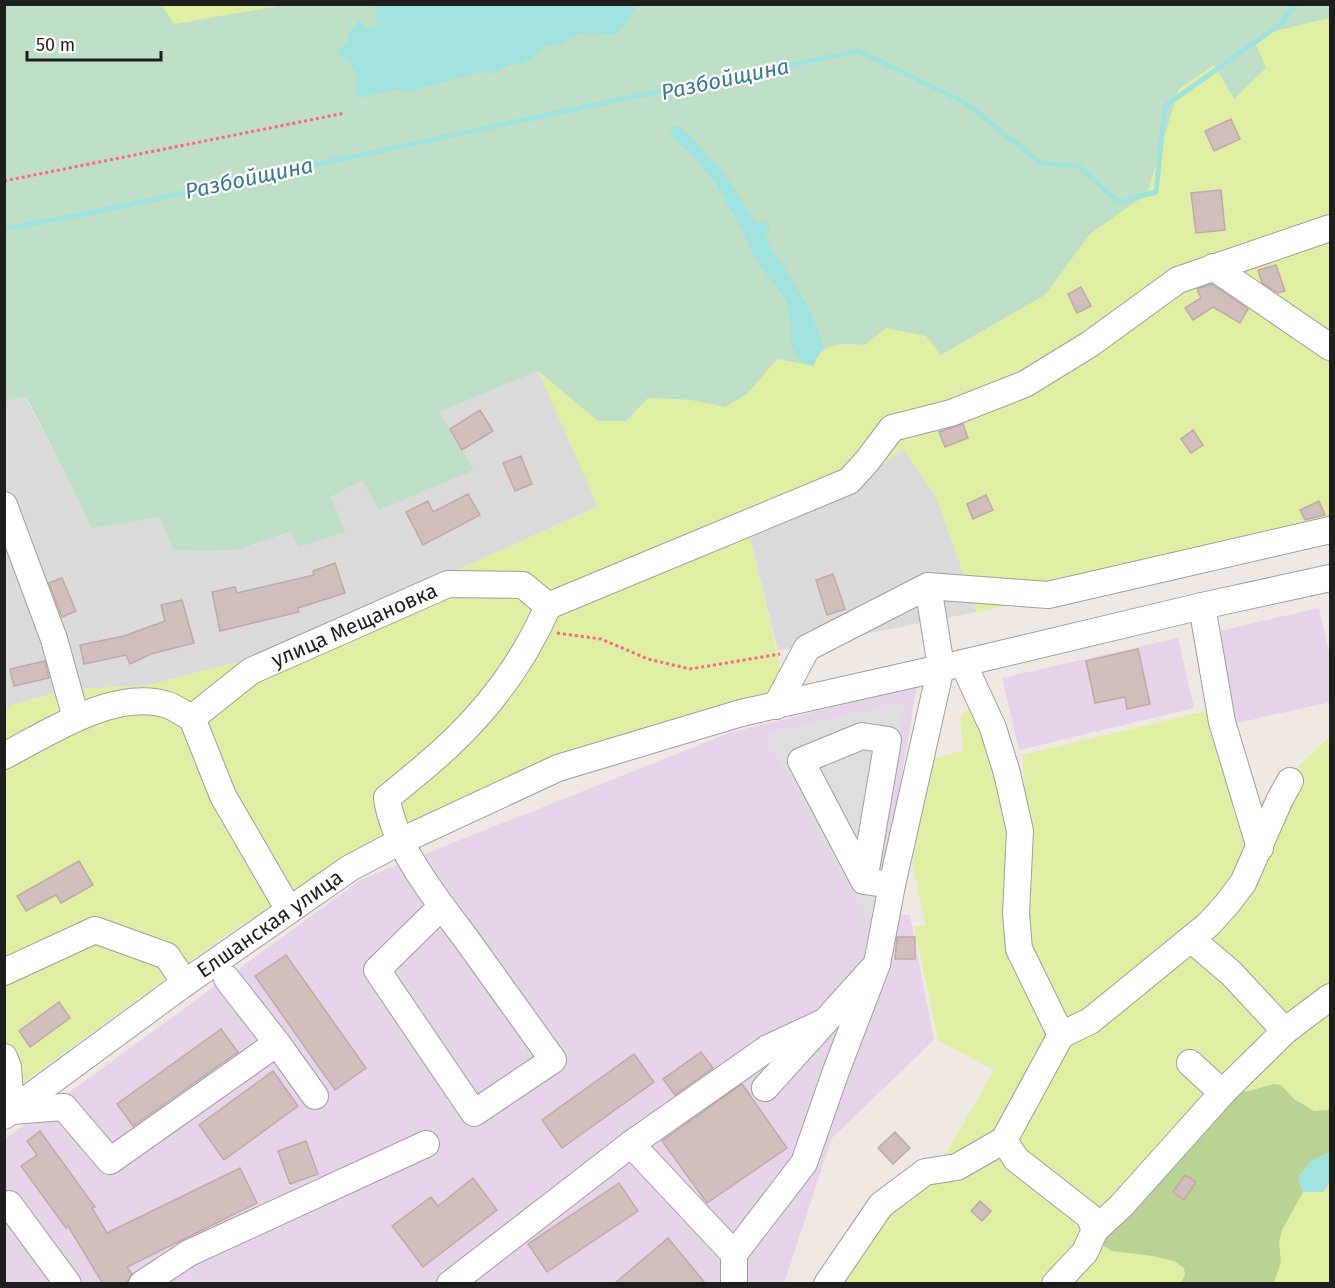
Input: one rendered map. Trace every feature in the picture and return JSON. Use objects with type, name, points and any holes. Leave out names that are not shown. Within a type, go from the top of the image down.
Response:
[{"type":"street","points":[[442,906],[377,970],[474,1113],[553,1060],[442,906],[400,842],[389,813],[387,798],[447,747],[493,699],[537,630],[548,606],[849,481],[892,429],[951,413],[1025,384],[1090,344],[1178,280],[1330,228]]},
{"type":"street","points":[[1213,267],[1330,347]]},
{"type":"street","points":[[4,505],[54,639],[76,718]]},
{"type":"street","points":[[776,706],[807,648],[928,586],[1048,595],[1330,530]]},
{"type":"street","name":"Елшанская улица","points":[[8,1114],[185,983],[350,868],[558,768],[741,712],[776,706],[1330,578]]},
{"type":"street","name":"улица Мещановка","points":[[192,718],[251,671],[448,584],[523,585],[548,606]]},
{"type":"street","points":[[928,586],[952,665],[993,728],[1007,773],[1020,831],[1016,914],[1019,949],[1061,1035]]},
{"type":"street","points":[[1202,606],[1222,722],[1260,848]]},
{"type":"street","points":[[734,1284],[734,1254],[804,1163],[877,964],[892,885],[952,665]]},
{"type":"street","points":[[4,756],[76,718],[106,707],[136,701],[168,705],[192,718],[223,796],[289,910]]},
{"type":"street","points":[[862,736],[888,740],[864,881],[801,761],[862,736]]},
{"type":"street","points":[[827,1284],[881,1205],[926,1172],[957,1167],[1004,1140],[1061,1035],[1090,1021],[1209,924],[1243,883],[1290,781]]},
{"type":"street","points":[[864,881],[892,885]]},
{"type":"street","points":[[4,972],[95,930],[167,957],[185,983]]},
{"type":"street","points":[[1191,939],[1231,973],[1285,1031]]},
{"type":"street","points":[[765,1088],[877,964]]},
{"type":"street","points":[[226,979],[277,1043],[315,1096]]},
{"type":"street","points":[[1055,1284],[1085,1252],[1095,1230],[1120,1206],[1225,1090],[1285,1031],[1330,997]]},
{"type":"street","points":[[450,1284],[631,1144],[768,1048],[824,1022]]},
{"type":"street","points":[[4,1057],[8,1067],[8,1114],[64,1107],[110,1161],[277,1043]]},
{"type":"street","points":[[1190,1064],[1216,1087],[1225,1090]]},
{"type":"street","points":[[1004,1140],[1016,1160],[1089,1216],[1095,1230]]},
{"type":"street","points":[[142,1284],[189,1253],[426,1144]]},
{"type":"street","points":[[631,1144],[734,1254]]},
{"type":"street","points":[[6,1204],[68,1284]]},
{"type":"path","points":[[4,181],[345,113]]},
{"type":"path","points":[[537,630],[601,639],[648,659],[690,669],[807,648]]},
{"type":"shaded area","points":[[538,371],[599,506],[251,659],[148,685],[64,690],[5,707],[5,401],[25,397],[92,529],[161,517],[237,550],[291,532],[331,497],[363,481],[473,471],[438,412]]},
{"type":"shaded area","points":[[903,447],[936,496],[977,612],[778,651],[749,533],[862,482]]},
{"type":"shaded area","points":[[1319,608],[1330,657],[1330,702],[1237,723],[1215,632]]},
{"type":"shaded area","points":[[1178,638],[1194,708],[1019,750],[1002,678]]},
{"type":"shaded area","points":[[917,686],[878,913],[910,915],[934,1040],[832,1138],[784,1283],[5,1284],[5,1139],[362,879],[729,733]]},
{"type":"shaded area","points":[[904,701],[872,919],[865,920],[765,734]]},
{"type":"green space","points":[[291,4],[1330,5],[1330,18],[1275,31],[1255,42],[1266,68],[1234,99],[1214,65],[1179,89],[1147,194],[1090,234],[1045,295],[941,355],[926,336],[886,328],[865,345],[841,344],[828,348],[822,352],[814,366],[777,359],[747,394],[725,407],[691,400],[648,398],[626,421],[598,421],[538,371],[439,412],[474,470],[379,510],[362,481],[331,497],[345,532],[299,547],[290,532],[237,550],[174,551],[160,517],[92,529],[26,397],[5,401],[5,5],[162,5],[174,24]]},
{"type":"green space","points":[[162,5],[291,5],[173,24]]},
{"type":"green space","points":[[1330,18],[1330,539],[977,612],[936,496],[902,448],[862,482],[749,533],[787,695],[556,760],[390,829],[213,944],[5,1096],[5,707],[64,690],[148,685],[251,659],[598,507],[538,371],[598,421],[648,398],[692,400],[725,407],[777,359],[813,366],[822,352],[828,348],[841,344],[865,345],[886,328],[926,336],[942,355],[1045,295],[1090,234],[1147,194],[1179,89],[1214,65],[1233,98],[1255,42],[1275,31]]},
{"type":"green space","points":[[1214,709],[1245,818],[1330,736],[1330,1283],[836,1284],[857,1236],[938,1168],[994,1070],[938,1040],[914,926],[926,926],[912,864],[931,760],[963,750],[960,717],[965,711],[974,710],[1012,831],[1013,953],[1054,997],[1026,931],[1028,825],[1022,755]]},
{"type":"green space","points":[[1274,1084],[1281,1085],[1294,1099],[1314,1111],[1330,1110],[1330,1152],[1311,1161],[1298,1178],[1303,1192],[1282,1230],[1279,1242],[1281,1262],[1274,1283],[1181,1283],[1185,1275],[1184,1268],[1174,1261],[1112,1251],[1104,1246],[1101,1239],[1234,1092],[1249,1091]]},
{"type":"water","points":[[375,4],[637,5],[624,27],[613,35],[580,33],[564,42],[547,46],[524,63],[510,65],[490,75],[483,71],[406,92],[397,89],[360,98],[356,93],[356,73],[347,58],[339,56],[338,50],[349,41],[349,32],[360,20],[365,28],[375,29],[377,12]]},
{"type":"water","points":[[672,125],[683,128],[722,170],[757,224],[767,222],[770,232],[764,233],[768,243],[802,297],[821,339],[823,349],[816,358],[814,366],[802,363],[791,345],[791,323],[786,301],[754,257],[717,185],[691,154],[671,136]]},
{"type":"water","points":[[1330,1152],[1330,1183],[1323,1192],[1303,1192],[1298,1178],[1311,1161]]},
{"type":"building","points":[[1231,119],[1240,139],[1214,151],[1205,131]]},
{"type":"building","points":[[1221,190],[1225,230],[1196,233],[1191,193]]},
{"type":"building","points":[[1276,265],[1285,291],[1278,293],[1262,283],[1258,270]]},
{"type":"building","points":[[1212,284],[1248,309],[1240,323],[1213,307],[1193,320],[1185,308],[1201,298],[1197,289]]},
{"type":"building","points":[[1081,287],[1091,306],[1077,313],[1068,294]]},
{"type":"building","points":[[480,410],[493,431],[462,450],[450,429]]},
{"type":"building","points":[[963,424],[968,438],[945,447],[939,432]]},
{"type":"building","points":[[1193,430],[1203,445],[1191,453],[1181,439]]},
{"type":"building","points":[[521,456],[532,484],[515,491],[503,463]]},
{"type":"building","points":[[468,494],[480,515],[423,545],[406,512],[428,501],[433,512]]},
{"type":"building","points":[[986,495],[993,510],[973,519],[967,504]]},
{"type":"building","points":[[1319,501],[1325,515],[1305,520],[1300,510]]},
{"type":"building","points":[[335,563],[345,593],[298,608],[299,612],[220,631],[212,592],[235,587],[237,593],[314,575],[313,571]]},
{"type":"building","points":[[833,574],[845,609],[827,615],[816,580]]},
{"type":"building","points":[[62,578],[76,611],[62,617],[49,583]]},
{"type":"building","points":[[182,600],[194,643],[151,654],[130,664],[126,655],[84,664],[80,645],[124,636],[165,621],[161,605]]},
{"type":"building","points":[[1138,649],[1150,704],[1127,709],[1125,697],[1095,703],[1086,661]]},
{"type":"building","points":[[45,661],[49,678],[14,686],[10,669]]},
{"type":"building","points":[[79,861],[93,885],[61,903],[56,895],[26,911],[17,896]]},
{"type":"building","points":[[897,937],[915,937],[915,959],[895,959]]},
{"type":"building","points":[[286,955],[366,1068],[335,1090],[255,976]]},
{"type":"building","points":[[59,1002],[70,1018],[30,1047],[19,1031]]},
{"type":"building","points":[[221,1029],[238,1052],[133,1126],[117,1104]]},
{"type":"building","points":[[701,1052],[713,1068],[675,1095],[663,1079]]},
{"type":"building","points":[[634,1054],[654,1082],[562,1148],[542,1120]]},
{"type":"building","points":[[273,1071],[298,1106],[224,1160],[199,1125]]},
{"type":"building","points":[[742,1084],[787,1148],[707,1203],[662,1141]]},
{"type":"building","points":[[40,1131],[95,1207],[92,1208],[107,1233],[240,1168],[257,1203],[127,1267],[132,1274],[126,1284],[103,1284],[68,1226],[66,1228],[21,1166],[37,1155],[27,1141]]},
{"type":"building","points":[[895,1132],[910,1148],[893,1164],[878,1148]]},
{"type":"building","points":[[306,1141],[318,1174],[290,1184],[278,1151]]},
{"type":"building","points":[[1185,1175],[1196,1182],[1184,1200],[1173,1192]]},
{"type":"building","points":[[473,1178],[497,1210],[423,1267],[392,1226],[431,1197],[438,1206]]},
{"type":"building","points":[[619,1183],[638,1211],[547,1272],[528,1244]]},
{"type":"building","points":[[980,1201],[991,1211],[982,1221],[971,1211]]},
{"type":"building","points":[[668,1238],[706,1284],[614,1284]]},
{"type":"waterway","name":"Разбойщина","points":[[4,229],[90,213],[622,99],[859,51],[964,102],[1041,163],[1078,166],[1118,202],[1156,192],[1165,106],[1282,23],[1296,4]]}]
